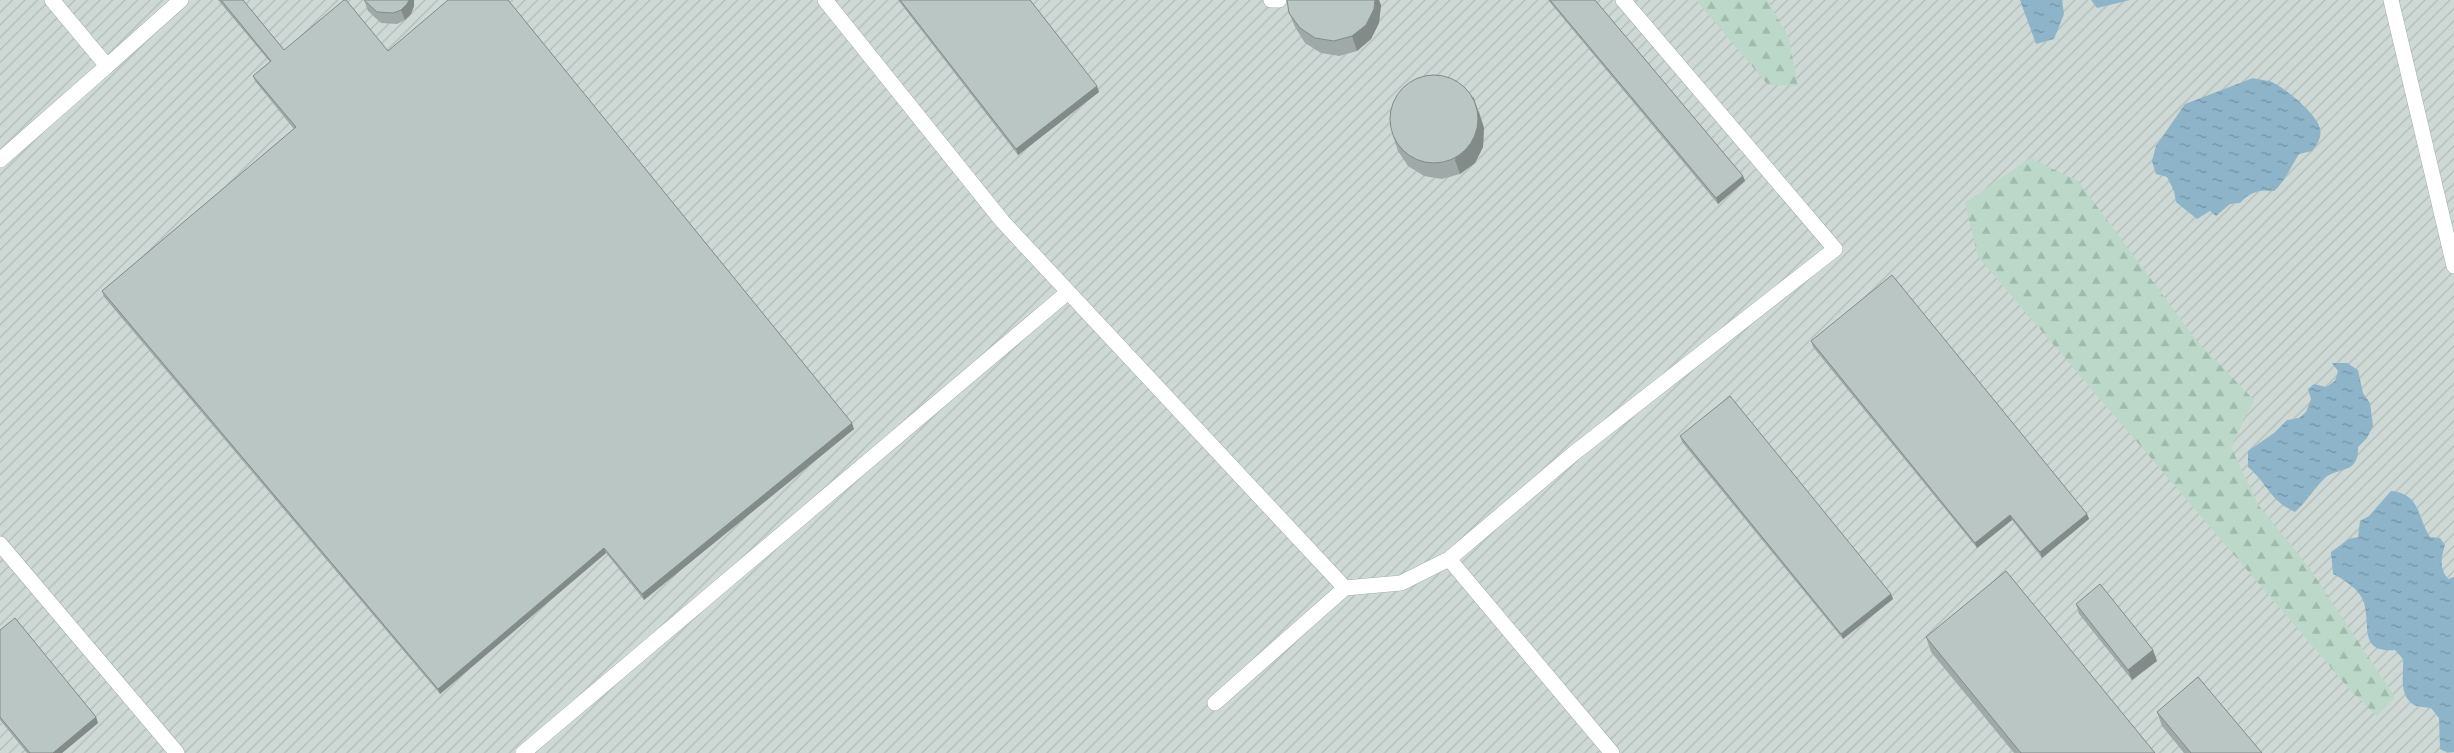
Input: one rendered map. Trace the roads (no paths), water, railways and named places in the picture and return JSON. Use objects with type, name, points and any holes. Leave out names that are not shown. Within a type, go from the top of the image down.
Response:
[{"type":"lane","points":[[52,0],[107,66]]},
{"type":"lane","points":[[0,160],[181,0]]},
{"type":"lane","points":[[825,0],[1003,222],[1345,588]]},
{"type":"lane","points":[[1271,0],[1279,0]]},
{"type":"lane","points":[[1215,703],[1345,588],[1401,583],[1449,559],[1573,454],[1835,249],[1623,0]]},
{"type":"lane","points":[[2391,0],[2454,266]]},
{"type":"lane","points":[[523,753],[1068,292]]},
{"type":"lane","points":[[0,544],[177,753]]},
{"type":"lane","points":[[1449,559],[1612,753]]},
{"type":"water","points":[[2020,0],[2062,0],[2064,14],[2054,39],[2036,44]]},
{"type":"water","points":[[2091,0],[2130,0],[2097,8]]},
{"type":"water","points":[[2253,78],[2272,82],[2300,102],[2318,123],[2320,129],[2319,141],[2312,151],[2299,154],[2278,188],[2274,191],[2264,190],[2255,192],[2247,196],[2240,203],[2230,204],[2216,216],[2210,211],[2197,219],[2176,202],[2174,191],[2167,177],[2156,174],[2152,161],[2156,146],[2185,104]]},
{"type":"water","points":[[2332,363],[2347,363],[2358,370],[2363,393],[2370,403],[2373,426],[2367,438],[2358,447],[2355,462],[2346,469],[2329,475],[2324,479],[2295,512],[2274,497],[2248,467],[2248,451],[2274,433],[2287,420],[2299,418],[2306,412],[2311,399],[2308,389],[2314,384],[2326,387],[2335,381],[2338,371]]},
{"type":"water","points":[[2391,491],[2408,497],[2417,508],[2430,537],[2440,538],[2445,545],[2442,559],[2443,571],[2448,579],[2454,577],[2454,752],[2440,749],[2439,718],[2431,708],[2414,705],[2406,696],[2403,684],[2403,659],[2395,650],[2383,650],[2371,643],[2368,636],[2364,603],[2359,594],[2347,582],[2333,574],[2331,552],[2349,539],[2358,537],[2360,521],[2369,516]]}]
